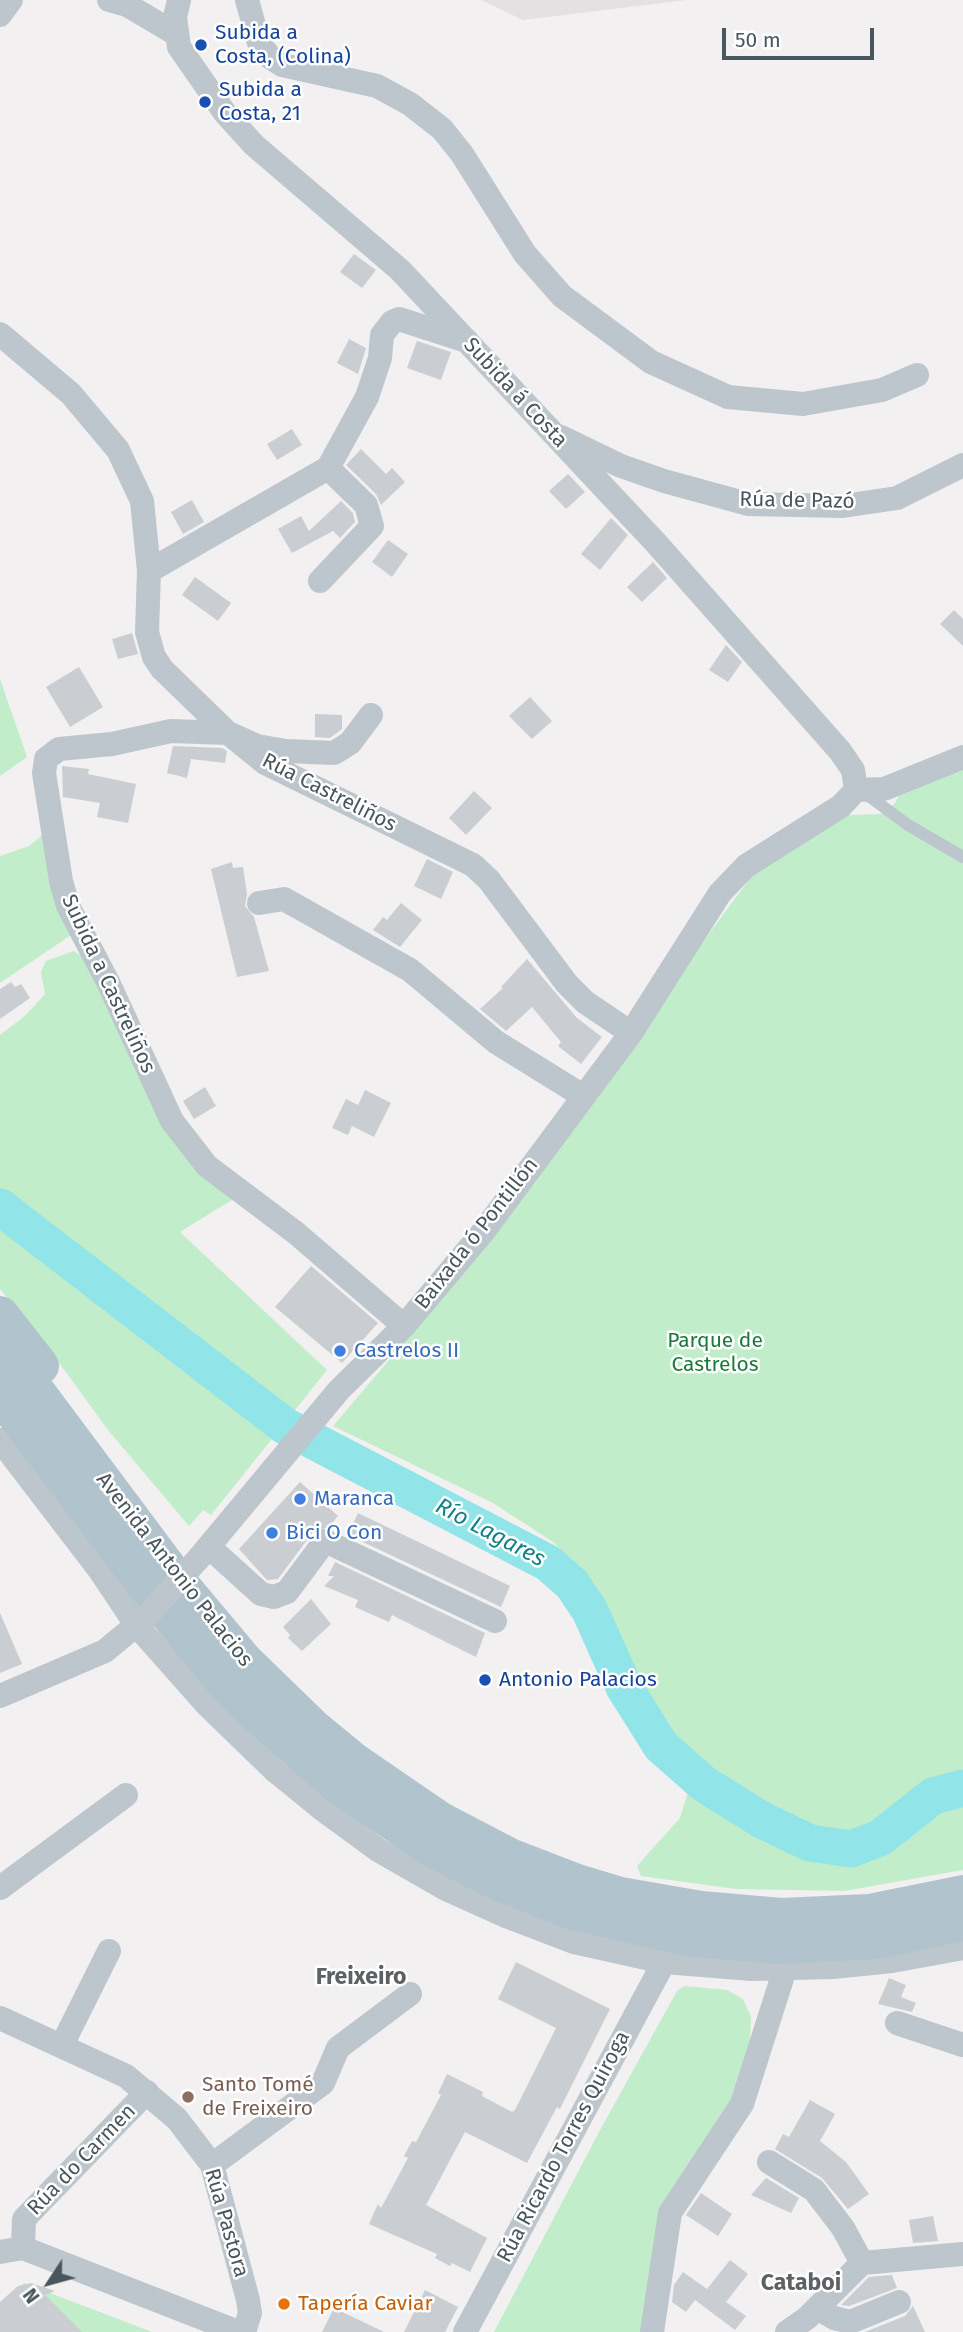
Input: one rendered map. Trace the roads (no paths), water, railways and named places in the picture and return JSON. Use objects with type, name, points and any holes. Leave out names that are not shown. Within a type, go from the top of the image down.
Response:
[{"type":"main road","points":[[0,1315],[19,1336],[83,1426],[111,1492]]},
{"type":"main road","name":"Avenida Antonio Palacios","points":[[0,1351],[34,1390],[215,1627],[277,1695],[313,1728],[387,1787],[439,1820],[512,1858],[620,1896],[735,1914],[781,1917],[869,1913],[963,1894]]},
{"type":"main road","name":"Avenida Antonio Palacios","points":[[0,1394],[161,1605],[223,1679],[257,1714],[337,1784],[430,1847],[499,1882],[569,1910],[691,1938],[780,1945],[877,1940],[963,1922]]},
{"type":"street","points":[[0,15],[10,0]]},
{"type":"street","points":[[247,0],[259,43],[271,58],[282,65],[377,86],[410,104],[442,129],[462,154],[525,254],[562,296],[650,362],[729,397],[803,404],[882,390],[917,376]]},
{"type":"street","points":[[133,2],[178,2]]},
{"type":"street","points":[[133,2],[176,34]]},
{"type":"street","name":"Subida á Costa","points":[[178,2],[176,34],[187,62],[205,89],[254,145],[375,247],[710,601],[832,741],[853,770],[856,790]]},
{"type":"street","points":[[149,571],[328,468],[367,397],[386,327],[399,319],[467,342]]},
{"type":"street","name":"Rúa Castreliños","points":[[0,334],[71,394],[118,450],[142,501],[149,571],[147,632],[154,657],[162,669],[228,733],[265,763],[473,865],[489,880],[567,984],[585,1002],[631,1033]]},
{"type":"street","name":"Rúa de Pazó","points":[[552,433],[621,466],[748,504],[843,506],[897,498],[963,465]]},
{"type":"street","points":[[320,580],[372,526],[366,505],[328,468]]},
{"type":"street","name":"Subida a Castreliños","points":[[371,715],[350,743],[334,753],[257,746],[228,733],[171,730],[51,753],[46,759],[44,773],[61,881],[68,906],[108,982],[172,1121],[207,1166],[296,1233],[404,1326]]},
{"type":"street","points":[[856,790],[884,789],[963,757]]},
{"type":"street","name":"Baixada ó Pontillón","points":[[0,1696],[105,1651],[142,1621],[204,1552],[334,1397],[404,1326],[483,1232],[631,1033],[720,893],[746,866],[841,806],[856,790]]},
{"type":"street","points":[[259,904],[284,900],[410,970],[496,1042],[583,1096]]},
{"type":"street","points":[[0,1440],[101,1573],[208,1706],[274,1770],[378,1850],[446,1889],[574,1942],[664,1962],[785,1969],[892,1961],[963,1948]]},
{"type":"street","points":[[204,1552],[261,1594],[274,1597],[287,1592],[325,1541],[495,1621]]},
{"type":"street","points":[[0,1888],[126,1796]]},
{"type":"street","points":[[62,2045],[109,1951]]},
{"type":"street","name":"Rúa Ricardo Torres Quiroga","points":[[465,2332],[664,1962]]},
{"type":"street","points":[[652,2332],[670,2213],[742,2104],[785,1969]]},
{"type":"street","points":[[212,2165],[323,2083],[338,2048],[410,1994]]},
{"type":"street","name":"Rúa Pastora","points":[[0,2018],[127,2076],[177,2119],[212,2165],[248,2300],[250,2313],[244,2332]]},
{"type":"street","points":[[897,2023],[963,2045]]},
{"type":"street","name":"Rúa do Carmen","points":[[12,2250],[24,2219],[147,2092]]},
{"type":"street","points":[[769,2162],[814,2190],[843,2228],[862,2263]]},
{"type":"street","points":[[12,2250],[238,2332]]},
{"type":"street","points":[[787,2332],[817,2308],[862,2263],[963,2254]]},
{"type":"street","points":[[817,2308],[850,2322],[899,2302]]},
{"type":"lane","points":[[856,790],[876,799],[908,825],[963,857]]},
{"type":"waterway","name":"Río Lagares","points":[[0,1207],[285,1426],[548,1563],[572,1584],[590,1611],[624,1687],[661,1746],[704,1784],[762,1820],[810,1843],[851,1849],[880,1838],[933,1796],[963,1788]]},
{"type":"place","name":"Subida a Costa, (Colina)","points":[[201,45]]},
{"type":"place","name":"Subida a Costa, 21","points":[[205,102]]},
{"type":"place","name":"Castrelos II","points":[[340,1351]]},
{"type":"place","name":"Maranca","points":[[300,1499]]},
{"type":"place","name":"Bici O Con","points":[[272,1533]]},
{"type":"place","name":"Antonio Palacios","points":[[485,1680]]},
{"type":"place","name":"Santo Tomé de Freixeiro","points":[[188,2097]]},
{"type":"place","name":"Tapería Caviar","points":[[284,2304]]},
{"type":"district","name":"Freixeiro","points":[[361,1978]]},
{"type":"district","name":"Cataboi","points":[[801,2284]]},
{"type":"park label","name":"Parque de Castrelos","points":[[715,1353]]}]
